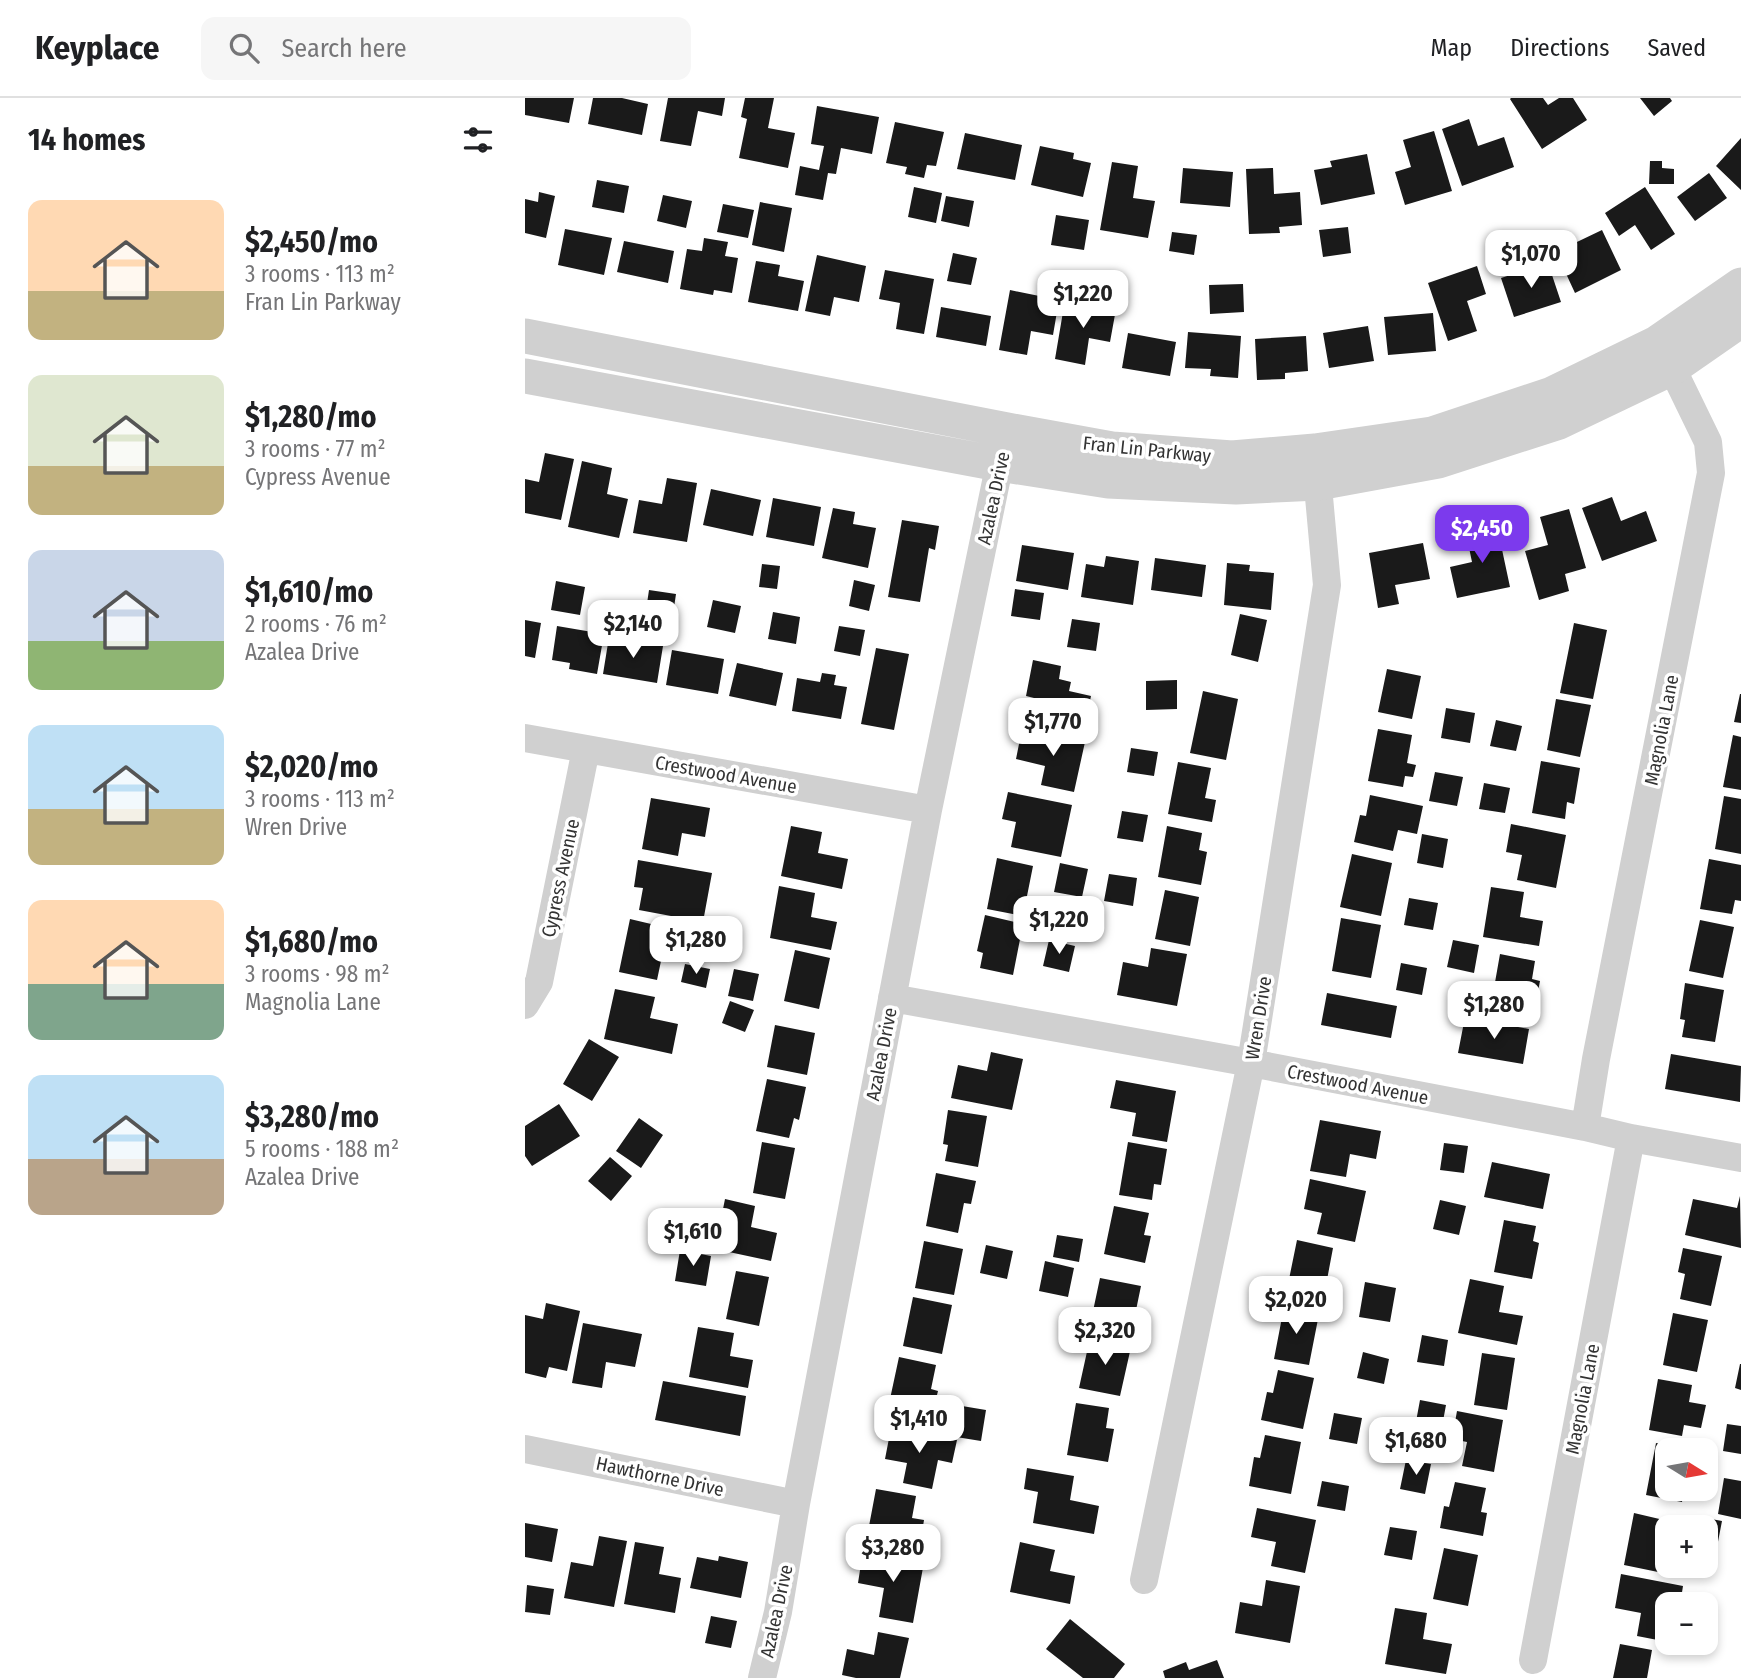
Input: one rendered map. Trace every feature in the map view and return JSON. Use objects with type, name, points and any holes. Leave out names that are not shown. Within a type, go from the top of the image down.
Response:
[{"type":"street","name":"Fran Lin Parkway","points":[[1665,355],[1741,285]]},
{"type":"street","name":"Fran Lin Parkway","points":[[525,376],[999,464],[1108,481],[1236,487],[1432,434],[1665,355],[1741,320]]},
{"type":"street","name":"Fran Lin Parkway","points":[[525,336],[1112,449],[1317,467]]},
{"type":"street","name":"Magnolia Lane","points":[[1585,1127],[1711,473],[1708,442],[1665,355]]},
{"type":"street","name":"Azalea Drive","points":[[762,1678],[778,1612],[796,1504],[928,810],[1007,430]]},
{"type":"street","name":"Wren Drive","points":[[1144,1580],[1251,1063],[1327,585],[1317,467]]},
{"type":"street","name":"Crestwood Avenue","points":[[525,738],[928,810]]},
{"type":"street","name":"Cypress Avenue","points":[[525,1005],[539,982],[586,749]]},
{"type":"street","name":"Crestwood Avenue","points":[[892,998],[1251,1063],[1741,1158]]},
{"type":"street","name":"Magnolia Lane","points":[[1533,1660],[1631,1138]]},
{"type":"street","name":"Hawthorne Drive","points":[[525,1448],[796,1504]]},
{"type":"building","points":[[525,98],[574,98],[569,123],[525,115]]},
{"type":"building","points":[[593,98],[622,98],[648,104],[642,135],[588,124]]},
{"type":"building","points":[[668,98],[725,98],[722,116],[698,111],[691,146],[660,141]]},
{"type":"building","points":[[745,98],[774,98],[768,128],[795,133],[788,168],[739,158],[747,119],[741,117]]},
{"type":"building","points":[[1511,98],[1543,98],[1548,105],[1559,98],[1573,98],[1587,120],[1542,149]]},
{"type":"building","points":[[1640,98],[1670,98],[1672,101],[1654,116]]},
{"type":"building","points":[[817,106],[879,117],[872,154],[841,148],[836,174],[828,173],[823,200],[795,195],[800,166],[819,170],[824,146],[811,144]]},
{"type":"building","points":[[1469,119],[1478,146],[1504,137],[1514,167],[1462,186],[1442,129]]},
{"type":"building","points":[[895,122],[944,132],[936,166],[927,165],[924,178],[905,174],[907,167],[886,163]]},
{"type":"building","points":[[1434,131],[1452,191],[1405,205],[1395,172],[1411,167],[1403,140]]},
{"type":"building","points":[[965,133],[1022,145],[1015,180],[957,169]]},
{"type":"building","points":[[1741,138],[1741,190],[1716,166]]},
{"type":"building","points":[[1040,146],[1074,153],[1073,159],[1091,163],[1083,197],[1031,185]]},
{"type":"building","points":[[1367,154],[1375,194],[1321,205],[1314,170],[1332,167],[1330,161]]},
{"type":"building","points":[[1650,161],[1662,161],[1662,168],[1674,169],[1674,184],[1649,184]]},
{"type":"building","points":[[1112,162],[1138,166],[1133,198],[1155,201],[1148,238],[1100,230]]},
{"type":"building","points":[[1183,168],[1233,172],[1230,207],[1180,203]]},
{"type":"building","points":[[1273,168],[1274,194],[1300,192],[1302,225],[1279,227],[1280,233],[1249,234],[1246,169]]},
{"type":"building","points":[[1709,173],[1727,198],[1695,221],[1677,197]]},
{"type":"building","points":[[597,180],[629,186],[624,213],[592,207]]},
{"type":"building","points":[[914,187],[942,193],[936,223],[908,217]]},
{"type":"building","points":[[1645,187],[1675,234],[1651,250],[1635,225],[1619,236],[1605,213]]},
{"type":"building","points":[[539,192],[555,196],[546,238],[525,233],[525,199],[538,202]]},
{"type":"building","points":[[663,195],[692,201],[686,228],[657,221]]},
{"type":"building","points":[[946,196],[974,201],[969,227],[941,221]]},
{"type":"building","points":[[760,202],[792,208],[784,252],[752,245]]},
{"type":"building","points":[[723,204],[754,210],[748,238],[717,232]]},
{"type":"building","points":[[1056,215],[1089,220],[1084,250],[1051,245]]},
{"type":"building","points":[[1348,227],[1351,253],[1323,257],[1319,230]]},
{"type":"building","points":[[565,229],[612,238],[604,275],[558,265]]},
{"type":"building","points":[[1602,230],[1621,270],[1575,293],[1556,252]]},
{"type":"building","points":[[1172,232],[1197,235],[1194,255],[1169,251]]},
{"type":"building","points":[[704,238],[728,242],[725,256],[738,258],[732,293],[714,290],[713,295],[680,289],[687,249],[702,251]]},
{"type":"building","points":[[624,241],[674,251],[668,283],[617,272]]},
{"type":"building","points":[[953,253],[977,258],[971,285],[947,281]]},
{"type":"building","points":[[817,255],[866,266],[859,302],[834,297],[830,316],[805,311]]},
{"type":"building","points":[[756,261],[780,265],[778,276],[804,281],[798,311],[748,302]]},
{"type":"building","points":[[1548,263],[1561,302],[1514,317],[1501,278]]},
{"type":"building","points":[[1477,266],[1486,294],[1467,301],[1477,331],[1448,341],[1428,283]]},
{"type":"building","points":[[885,270],[934,279],[924,334],[896,329],[900,303],[879,299]]},
{"type":"building","points":[[1243,284],[1244,312],[1210,314],[1209,285]]},
{"type":"building","points":[[1010,290],[1059,300],[1053,335],[1031,331],[1027,355],[999,350]]},
{"type":"building","points":[[1065,300],[1116,309],[1110,342],[1089,338],[1085,365],[1055,359]]},
{"type":"building","points":[[941,307],[991,316],[986,346],[936,337]]},
{"type":"building","points":[[1433,313],[1436,351],[1388,355],[1384,317]]},
{"type":"building","points":[[1368,326],[1374,361],[1329,368],[1323,333]]},
{"type":"building","points":[[1188,332],[1241,336],[1238,378],[1210,376],[1211,369],[1185,368]]},
{"type":"building","points":[[1128,333],[1176,342],[1170,376],[1122,368]]},
{"type":"building","points":[[1306,336],[1308,371],[1285,373],[1285,379],[1257,380],[1255,339]]},
{"type":"building","points":[[545,453],[574,459],[561,520],[525,513],[525,479],[539,482]]},
{"type":"building","points":[[582,461],[612,468],[607,494],[628,499],[619,538],[568,527]]},
{"type":"building","points":[[667,478],[697,483],[687,542],[633,533],[639,500],[662,504]]},
{"type":"building","points":[[711,489],[761,500],[753,536],[703,525]]},
{"type":"building","points":[[1612,497],[1621,521],[1646,511],[1657,541],[1602,561],[1582,508]]},
{"type":"building","points":[[773,498],[821,507],[814,546],[766,537]]},
{"type":"building","points":[[833,508],[855,512],[853,524],[876,528],[868,568],[822,558]]},
{"type":"building","points":[[1569,509],[1586,568],[1565,574],[1569,591],[1539,600],[1525,551],[1548,545],[1540,517]]},
{"type":"building","points":[[902,520],[939,526],[935,550],[929,548],[920,602],[888,597]]},
{"type":"building","points":[[1497,526],[1510,587],[1457,598],[1450,567],[1472,562],[1466,533]]},
{"type":"building","points":[[1423,543],[1430,579],[1395,585],[1399,604],[1378,608],[1369,553]]},
{"type":"building","points":[[1022,545],[1074,553],[1068,590],[1016,581]]},
{"type":"building","points":[[1106,556],[1139,561],[1133,605],[1081,597],[1086,564],[1104,567]]},
{"type":"building","points":[[1155,558],[1206,565],[1202,597],[1151,590]]},
{"type":"building","points":[[1227,563],[1250,565],[1249,571],[1274,573],[1271,610],[1224,605]]},
{"type":"building","points":[[762,564],[780,566],[777,589],[759,587]]},
{"type":"building","points":[[854,580],[875,585],[869,611],[849,606]]},
{"type":"building","points":[[556,581],[585,587],[580,615],[551,610]]},
{"type":"building","points":[[1015,589],[1044,593],[1040,620],[1011,616]]},
{"type":"building","points":[[649,590],[676,594],[672,621],[645,617]]},
{"type":"building","points":[[713,600],[741,606],[735,633],[707,627]]},
{"type":"building","points":[[773,612],[800,617],[796,644],[768,639]]},
{"type":"building","points":[[1240,614],[1267,620],[1258,662],[1231,655]]},
{"type":"building","points":[[1072,619],[1100,623],[1096,651],[1067,647]]},
{"type":"building","points":[[525,620],[541,623],[535,658],[525,656]]},
{"type":"building","points":[[1574,623],[1607,630],[1593,699],[1560,693]]},
{"type":"building","points":[[557,626],[604,634],[597,674],[569,669],[570,663],[552,660]]},
{"type":"building","points":[[839,626],[865,630],[860,656],[834,651]]},
{"type":"building","points":[[609,637],[663,646],[657,683],[603,674]]},
{"type":"building","points":[[876,648],[909,654],[894,730],[861,724]]},
{"type":"building","points":[[672,650],[724,659],[718,694],[666,685]]},
{"type":"building","points":[[1033,660],[1061,666],[1059,679],[1071,682],[1069,691],[1091,696],[1084,729],[1030,718],[1034,698],[1026,696]]},
{"type":"building","points":[[737,663],[783,673],[776,706],[729,696]]},
{"type":"building","points":[[1387,669],[1421,676],[1412,719],[1378,712]]},
{"type":"building","points":[[822,673],[836,675],[834,685],[847,687],[841,719],[792,711],[797,678],[820,682]]},
{"type":"building","points":[[1177,680],[1177,709],[1146,710],[1146,681]]},
{"type":"building","points":[[1203,691],[1238,699],[1226,760],[1190,753]]},
{"type":"building","points":[[1741,694],[1741,723],[1734,722]]},
{"type":"building","points":[[1556,699],[1591,705],[1580,757],[1547,750]]},
{"type":"building","points":[[1446,708],[1475,713],[1470,743],[1441,738]]},
{"type":"building","points":[[1496,720],[1522,726],[1516,751],[1490,746]]},
{"type":"building","points":[[1022,729],[1085,742],[1074,792],[1041,785],[1045,766],[1016,759]]},
{"type":"building","points":[[1378,729],[1412,735],[1407,763],[1416,765],[1413,777],[1405,776],[1403,787],[1368,781]]},
{"type":"building","points":[[1733,735],[1741,737],[1741,790],[1723,787]]},
{"type":"building","points":[[1131,748],[1158,752],[1154,776],[1127,772]]},
{"type":"building","points":[[1541,761],[1580,768],[1574,804],[1567,802],[1565,819],[1532,813]]},
{"type":"building","points":[[1178,762],[1211,768],[1205,798],[1216,800],[1212,822],[1168,814]]},
{"type":"building","points":[[1435,772],[1463,777],[1457,806],[1429,801]]},
{"type":"building","points":[[1484,783],[1510,788],[1505,813],[1479,809]]},
{"type":"building","points":[[1008,792],[1072,805],[1061,857],[1011,847],[1016,822],[1002,819]]},
{"type":"building","points":[[1370,795],[1423,806],[1417,834],[1398,830],[1393,851],[1354,842],[1360,815],[1366,816]]},
{"type":"building","points":[[1724,796],[1741,799],[1741,854],[1715,849]]},
{"type":"building","points":[[651,798],[710,808],[705,837],[682,833],[678,856],[642,849]]},
{"type":"building","points":[[1122,811],[1148,815],[1143,842],[1117,838]]},
{"type":"building","points":[[1511,824],[1566,835],[1556,888],[1517,880],[1522,855],[1506,852]]},
{"type":"building","points":[[791,826],[822,832],[818,853],[848,859],[842,889],[781,876]]},
{"type":"building","points":[[1167,826],[1202,833],[1199,850],[1207,852],[1201,885],[1158,877]]},
{"type":"building","points":[[1422,834],[1448,839],[1443,868],[1417,863]]},
{"type":"building","points":[[1352,854],[1392,863],[1381,916],[1340,907]]},
{"type":"building","points":[[997,858],[1033,866],[1023,916],[987,909]]},
{"type":"building","points":[[1709,859],[1741,865],[1741,901],[1735,900],[1732,914],[1700,909]]},
{"type":"building","points":[[638,860],[712,873],[703,922],[639,910],[643,888],[634,887]]},
{"type":"building","points":[[1060,863],[1088,869],[1082,897],[1054,892]]},
{"type":"building","points":[[1109,874],[1137,878],[1133,906],[1104,901]]},
{"type":"building","points":[[779,886],[815,893],[811,917],[837,922],[831,950],[770,938]]},
{"type":"building","points":[[1491,887],[1524,892],[1520,917],[1543,921],[1539,946],[1483,937]]},
{"type":"building","points":[[1165,890],[1199,897],[1190,946],[1155,939]]},
{"type":"building","points":[[1409,898],[1438,903],[1433,930],[1404,925]]},
{"type":"building","points":[[985,915],[1023,924],[1013,975],[980,968],[983,953],[977,951]]},
{"type":"building","points":[[1341,918],[1381,925],[1371,978],[1332,971]]},
{"type":"building","points":[[630,919],[668,928],[657,980],[619,972]]},
{"type":"building","points":[[1700,920],[1734,927],[1723,978],[1689,971]]},
{"type":"building","points":[[1049,940],[1075,946],[1069,972],[1043,966]]},
{"type":"building","points":[[1453,940],[1479,945],[1474,973],[1447,967]]},
{"type":"building","points":[[1151,948],[1187,954],[1177,1006],[1117,995],[1123,962],[1148,967]]},
{"type":"building","points":[[795,950],[830,958],[819,1009],[784,1001]]},
{"type":"building","points":[[1500,954],[1535,961],[1532,979],[1540,981],[1534,1013],[1491,1005]]},
{"type":"building","points":[[1401,963],[1427,968],[1422,995],[1396,990]]},
{"type":"building","points":[[685,964],[710,969],[706,988],[681,982]]},
{"type":"building","points":[[734,969],[759,974],[753,1001],[728,996]]},
{"type":"building","points":[[1685,983],[1724,990],[1715,1042],[1682,1037],[1685,1020],[1680,1019]]},
{"type":"building","points":[[615,989],[655,997],[650,1018],[678,1024],[672,1054],[604,1039]]},
{"type":"building","points":[[1327,993],[1397,1006],[1391,1038],[1321,1025]]},
{"type":"building","points":[[730,1001],[754,1010],[745,1032],[722,1023]]},
{"type":"building","points":[[1465,1017],[1529,1029],[1523,1064],[1458,1053]]},
{"type":"building","points":[[775,1025],[815,1033],[807,1075],[767,1067]]},
{"type":"building","points":[[589,1039],[619,1057],[592,1101],[563,1084]]},
{"type":"building","points":[[991,1052],[1023,1059],[1012,1110],[951,1098],[958,1065],[987,1071]]},
{"type":"building","points":[[1671,1054],[1741,1066],[1740,1102],[1665,1089]]},
{"type":"building","points":[[767,1079],[806,1087],[799,1120],[794,1118],[789,1138],[756,1131]]},
{"type":"building","points":[[1116,1080],[1176,1091],[1167,1142],[1132,1136],[1136,1113],[1110,1108]]},
{"type":"building","points":[[559,1104],[580,1136],[532,1166],[525,1156],[525,1126]]},
{"type":"building","points":[[948,1110],[987,1116],[978,1167],[945,1161],[948,1145],[943,1144]]},
{"type":"building","points":[[639,1118],[663,1135],[641,1168],[616,1151]]},
{"type":"building","points":[[1320,1120],[1381,1131],[1376,1159],[1350,1154],[1346,1177],[1310,1171]]},
{"type":"building","points":[[762,1142],[795,1148],[785,1199],[753,1193]]},
{"type":"building","points":[[1128,1142],[1167,1149],[1161,1185],[1154,1184],[1152,1200],[1119,1195]]},
{"type":"building","points":[[1444,1143],[1468,1146],[1464,1173],[1440,1170]]},
{"type":"building","points":[[610,1157],[632,1176],[611,1201],[588,1181]]},
{"type":"building","points":[[1492,1162],[1550,1174],[1543,1209],[1484,1197]]},
{"type":"building","points":[[936,1173],[976,1181],[971,1204],[964,1203],[958,1233],[926,1226]]},
{"type":"building","points":[[1310,1179],[1366,1191],[1355,1242],[1317,1234],[1322,1213],[1304,1209]]},
{"type":"building","points":[[1740,1196],[1741,1248],[1685,1235],[1693,1199],[1737,1208]]},
{"type":"building","points":[[725,1199],[755,1206],[751,1227],[777,1233],[771,1261],[715,1249]]},
{"type":"building","points":[[1440,1200],[1466,1206],[1459,1235],[1433,1229]]},
{"type":"building","points":[[1114,1206],[1149,1213],[1144,1235],[1151,1236],[1145,1263],[1104,1254]]},
{"type":"building","points":[[1504,1220],[1536,1226],[1533,1241],[1539,1243],[1532,1279],[1494,1272]]},
{"type":"building","points":[[1057,1235],[1083,1239],[1079,1262],[1053,1257]]},
{"type":"building","points":[[1297,1240],[1333,1248],[1323,1301],[1286,1294]]},
{"type":"building","points":[[924,1241],[963,1249],[954,1295],[915,1288]]},
{"type":"building","points":[[986,1245],[1013,1251],[1007,1279],[980,1273]]},
{"type":"building","points":[[1683,1248],[1722,1256],[1711,1306],[1680,1299],[1685,1274],[1678,1272]]},
{"type":"building","points":[[680,1250],[711,1256],[706,1286],[675,1281]]},
{"type":"building","points":[[1045,1261],[1074,1268],[1068,1297],[1039,1291]]},
{"type":"building","points":[[736,1271],[769,1277],[759,1326],[726,1319]]},
{"type":"building","points":[[1100,1278],[1141,1286],[1135,1315],[1129,1314],[1125,1337],[1089,1330]]},
{"type":"building","points":[[1470,1279],[1504,1286],[1499,1312],[1523,1316],[1517,1345],[1458,1333]]},
{"type":"building","points":[[1365,1282],[1396,1288],[1390,1322],[1359,1317]]},
{"type":"building","points":[[913,1297],[952,1305],[942,1354],[903,1346]]},
{"type":"building","points":[[546,1303],[580,1311],[567,1371],[549,1367],[546,1378],[525,1373],[525,1315],[543,1319]]},
{"type":"building","points":[[1284,1307],[1319,1314],[1309,1365],[1274,1359]]},
{"type":"building","points":[[1673,1313],[1708,1320],[1697,1372],[1663,1365]]},
{"type":"building","points":[[583,1323],[642,1334],[635,1367],[606,1362],[602,1388],[572,1383]]},
{"type":"building","points":[[698,1327],[734,1333],[730,1356],[753,1360],[748,1388],[689,1377]]},
{"type":"building","points":[[1422,1335],[1448,1340],[1444,1366],[1417,1362]]},
{"type":"building","points":[[1090,1338],[1131,1347],[1120,1396],[1079,1388]]},
{"type":"building","points":[[1363,1352],[1389,1359],[1384,1384],[1357,1378]]},
{"type":"building","points":[[1482,1353],[1515,1358],[1507,1410],[1474,1405]]},
{"type":"building","points":[[899,1357],[936,1365],[931,1389],[938,1391],[934,1407],[928,1405],[924,1422],[887,1413]]},
{"type":"building","points":[[1741,1364],[1741,1390],[1735,1388]]},
{"type":"building","points":[[1278,1370],[1314,1378],[1303,1429],[1261,1420],[1267,1392],[1273,1393]]},
{"type":"building","points":[[1658,1379],[1692,1385],[1689,1402],[1706,1405],[1701,1428],[1684,1425],[1682,1436],[1649,1430]]},
{"type":"building","points":[[663,1381],[746,1396],[740,1436],[655,1420]]},
{"type":"building","points":[[1420,1400],[1446,1405],[1441,1432],[1415,1427]]},
{"type":"building","points":[[1076,1403],[1109,1408],[1106,1428],[1114,1429],[1108,1462],[1067,1455]]},
{"type":"building","points":[[956,1405],[986,1410],[981,1441],[950,1436]]},
{"type":"building","points":[[1457,1411],[1503,1420],[1494,1472],[1462,1466],[1467,1442],[1452,1439]]},
{"type":"building","points":[[1334,1413],[1362,1418],[1357,1444],[1329,1439]]},
{"type":"building","points":[[1727,1424],[1741,1426],[1741,1454],[1723,1451]]},
{"type":"building","points":[[891,1428],[957,1440],[952,1463],[938,1460],[932,1489],[903,1483],[907,1463],[885,1459]]},
{"type":"building","points":[[1265,1435],[1301,1442],[1291,1494],[1249,1486],[1254,1457],[1260,1458]]},
{"type":"building","points":[[1655,1448],[1655,1497],[1646,1495]]},
{"type":"building","points":[[1406,1460],[1431,1464],[1425,1494],[1400,1489]]},
{"type":"building","points":[[1027,1468],[1074,1476],[1070,1500],[1099,1506],[1094,1534],[1033,1523],[1038,1492],[1024,1489]]},
{"type":"building","points":[[1724,1478],[1741,1481],[1741,1519],[1718,1514]]},
{"type":"building","points":[[1322,1481],[1349,1486],[1345,1511],[1317,1506]]},
{"type":"building","points":[[1455,1482],[1486,1488],[1481,1512],[1487,1513],[1483,1536],[1440,1528],[1444,1506],[1449,1507]]},
{"type":"building","points":[[876,1489],[916,1496],[912,1518],[924,1520],[919,1551],[866,1542]]},
{"type":"building","points":[[1257,1508],[1316,1520],[1305,1573],[1271,1566],[1276,1542],[1251,1537]]},
{"type":"building","points":[[1634,1513],[1655,1518],[1655,1571],[1624,1565]]},
{"type":"building","points":[[1718,1520],[1722,1521],[1718,1542]]},
{"type":"building","points":[[525,1523],[558,1529],[552,1562],[525,1557]]},
{"type":"building","points":[[1390,1527],[1417,1531],[1412,1560],[1384,1555]]},
{"type":"building","points":[[599,1536],[627,1541],[614,1607],[564,1598],[571,1562],[593,1566]]},
{"type":"building","points":[[635,1542],[664,1547],[659,1574],[681,1578],[675,1613],[624,1604]]},
{"type":"building","points":[[1020,1542],[1055,1550],[1050,1571],[1075,1576],[1070,1604],[1010,1592]]},
{"type":"building","points":[[1444,1548],[1478,1555],[1468,1606],[1433,1599]]},
{"type":"building","points":[[863,1551],[924,1562],[913,1623],[879,1617],[884,1588],[858,1583]]},
{"type":"building","points":[[719,1556],[748,1562],[741,1598],[690,1588],[697,1557],[718,1561]]},
{"type":"building","points":[[1621,1574],[1683,1586],[1682,1592],[1655,1592],[1655,1639],[1637,1636],[1641,1613],[1615,1608]]},
{"type":"building","points":[[1266,1580],[1300,1586],[1290,1643],[1235,1633],[1240,1602],[1262,1606]]},
{"type":"building","points":[[527,1585],[554,1589],[550,1615],[525,1612]]},
{"type":"building","points":[[1395,1608],[1427,1613],[1423,1639],[1452,1644],[1446,1674],[1385,1664]]},
{"type":"building","points":[[711,1616],[737,1621],[731,1648],[705,1643]]},
{"type":"building","points":[[1070,1619],[1125,1664],[1114,1678],[1083,1678],[1046,1649]]},
{"type":"building","points":[[878,1632],[909,1638],[900,1678],[856,1678],[842,1675],[847,1649],[874,1655]]},
{"type":"building","points":[[1620,1644],[1652,1650],[1647,1678],[1613,1678]]},
{"type":"building","points":[[1217,1660],[1224,1678],[1165,1678],[1163,1671],[1186,1662],[1189,1670]]}]
